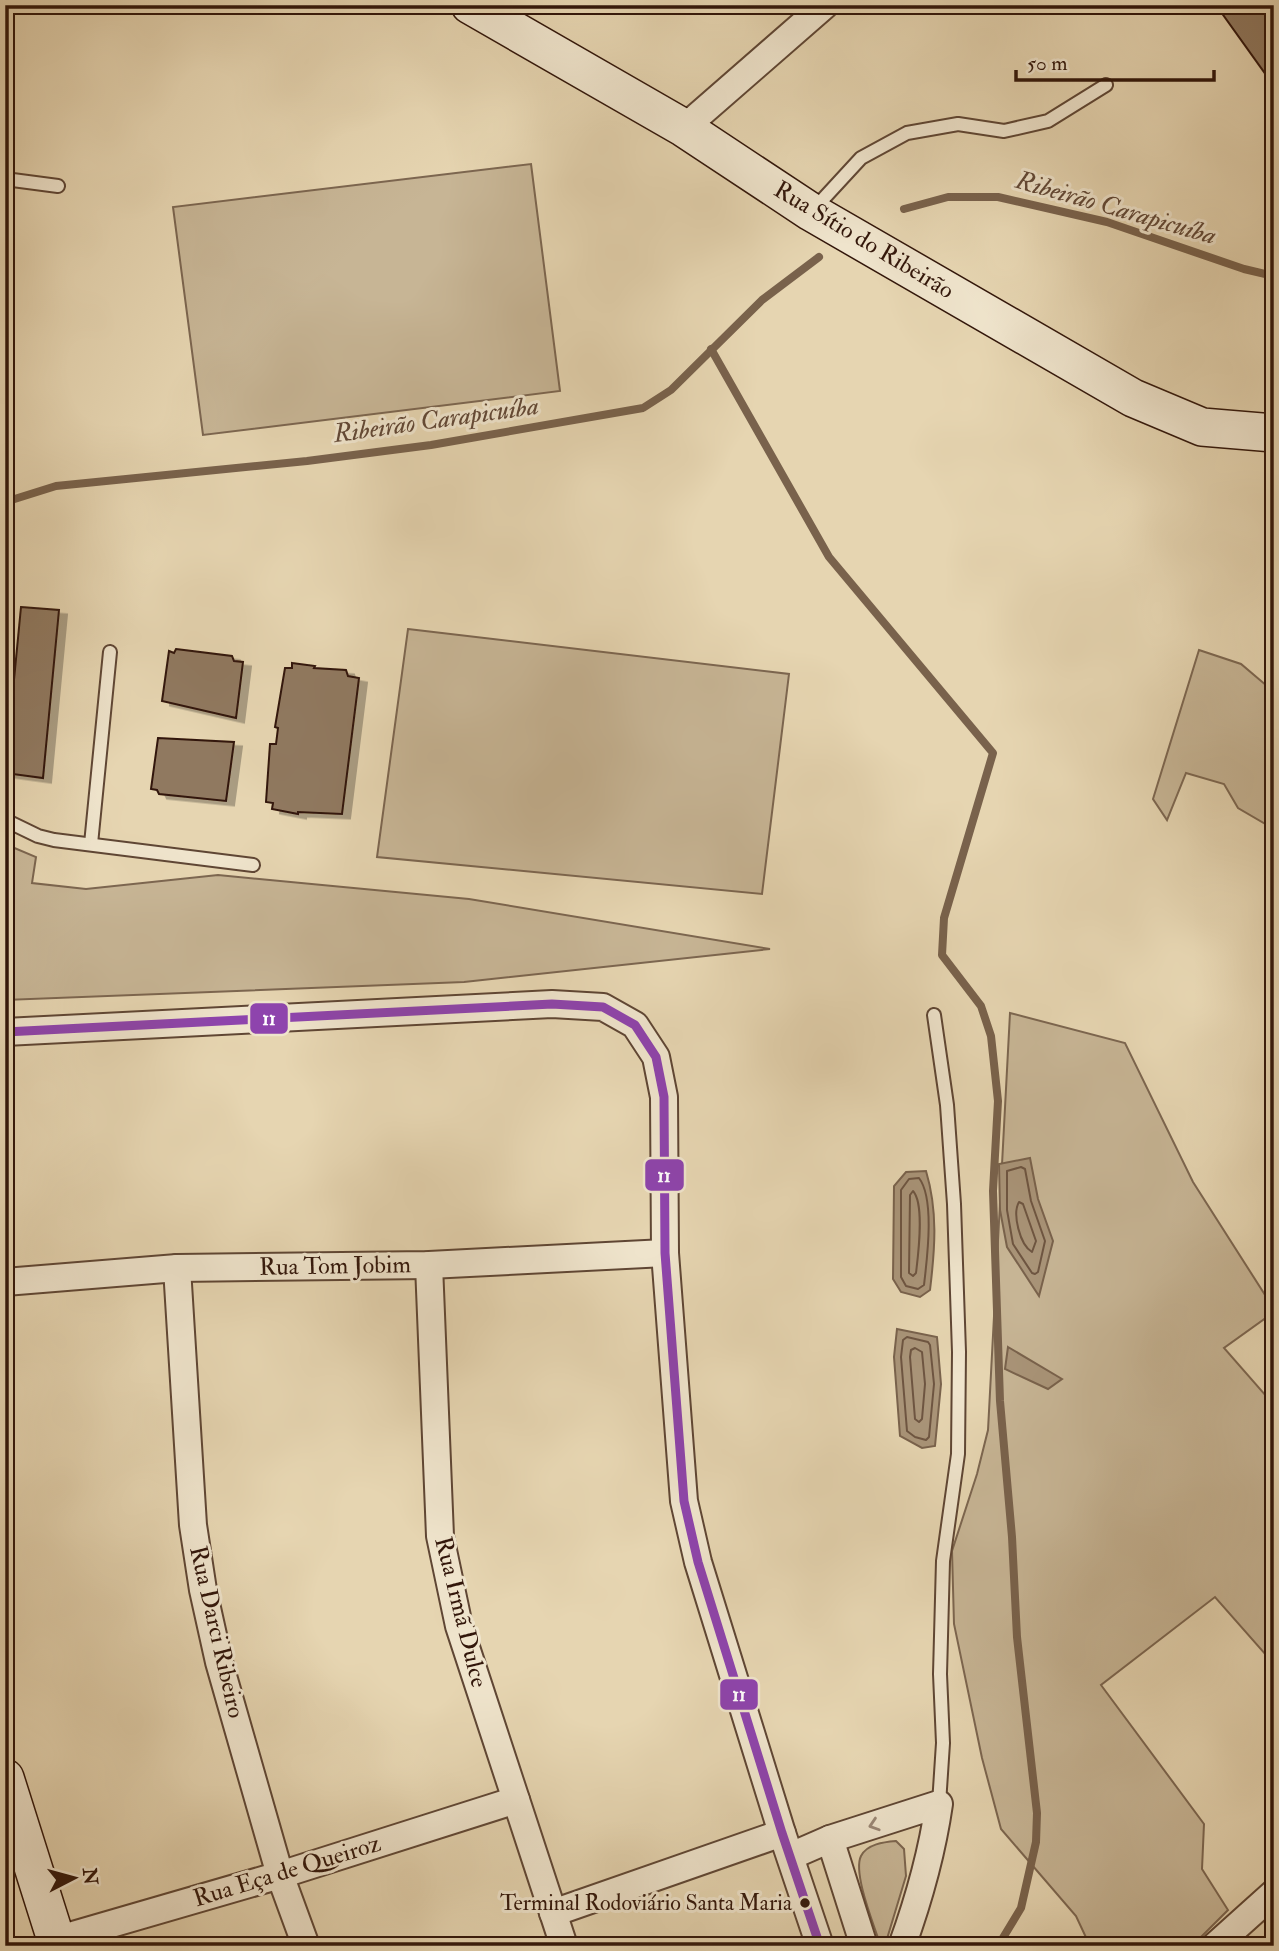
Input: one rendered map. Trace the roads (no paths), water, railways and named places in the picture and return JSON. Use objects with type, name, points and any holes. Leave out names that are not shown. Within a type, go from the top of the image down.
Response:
[{"type":"main road","name":"Rua Sítio do Ribeirão","points":[[470,5],[684,128],[811,212],[1133,398],[1202,427],[1274,433]]},
{"type":"main road","points":[[5,1778],[57,1943]]},
{"type":"street","points":[[684,128],[825,5]]},
{"type":"street","points":[[5,1032],[552,1004],[603,1007],[635,1024],[656,1057],[664,1097],[666,1253],[684,1501],[698,1562],[820,1946]]},
{"type":"street","name":"Rua Tom Jobim","points":[[5,1282],[177,1268],[429,1265],[666,1253]]},
{"type":"street","name":"Rua Irmã Dulce","points":[[429,1265],[440,1536],[459,1626],[564,1946]]},
{"type":"street","name":"Rua Darci Ribeiro","points":[[177,1268],[193,1525],[203,1590],[219,1662],[280,1875],[306,1946]]},
{"type":"street","name":"Rua Eça de Queiroz","points":[[57,1943],[516,1800]]},
{"type":"street","points":[[553,1913],[786,1844],[830,1839],[939,1804],[921,1891],[902,1946]]},
{"type":"street","points":[[830,1839],[864,1946]]},
{"type":"street","points":[[1215,1946],[1274,1893]]},
{"type":"lane","points":[[811,212],[861,158],[907,133],[958,124],[1004,131],[1048,121],[1106,85]]},
{"type":"lane","points":[[5,179],[58,186]]},
{"type":"lane","points":[[91,844],[110,652]]},
{"type":"lane","points":[[5,820],[37,836],[253,865]]},
{"type":"lane","points":[[934,1015],[947,1105],[960,1352],[958,1454],[943,1561],[940,1674],[943,1743],[939,1804]]},
{"type":"water","points":[[1030,1158],[1038,1199],[1053,1241],[1039,1296],[1007,1247],[1000,1210],[999,1164]]},
{"type":"water","points":[[926,1171],[934,1215],[934,1245],[930,1290],[920,1297],[901,1292],[893,1279],[894,1186],[906,1172]]},
{"type":"water","points":[[897,1329],[937,1337],[941,1384],[935,1446],[922,1448],[900,1436],[894,1357]]},
{"type":"water","points":[[1008,1347],[1062,1379],[1048,1389],[1005,1369]]},
{"type":"waterway","name":"Ribeirão Carapicuíba","points":[[904,209],[948,197],[998,197],[1107,222],[1244,269],[1274,276]]},
{"type":"waterway","name":"Ribeirão Carapicuíba","points":[[5,502],[56,486],[307,461],[431,445],[643,408],[671,390],[762,300],[819,257]]},
{"type":"waterway","points":[[711,349],[829,557],[993,753],[944,918],[942,955],[981,1006],[991,1036],[998,1101],[993,1191],[1000,1401],[1012,1537],[1017,1637],[1037,1813],[1036,1842],[1021,1908],[998,1946]]},
{"type":"place","name":"Terminal Rodoviário Santa Maria","points":[[805,1903]]}]
